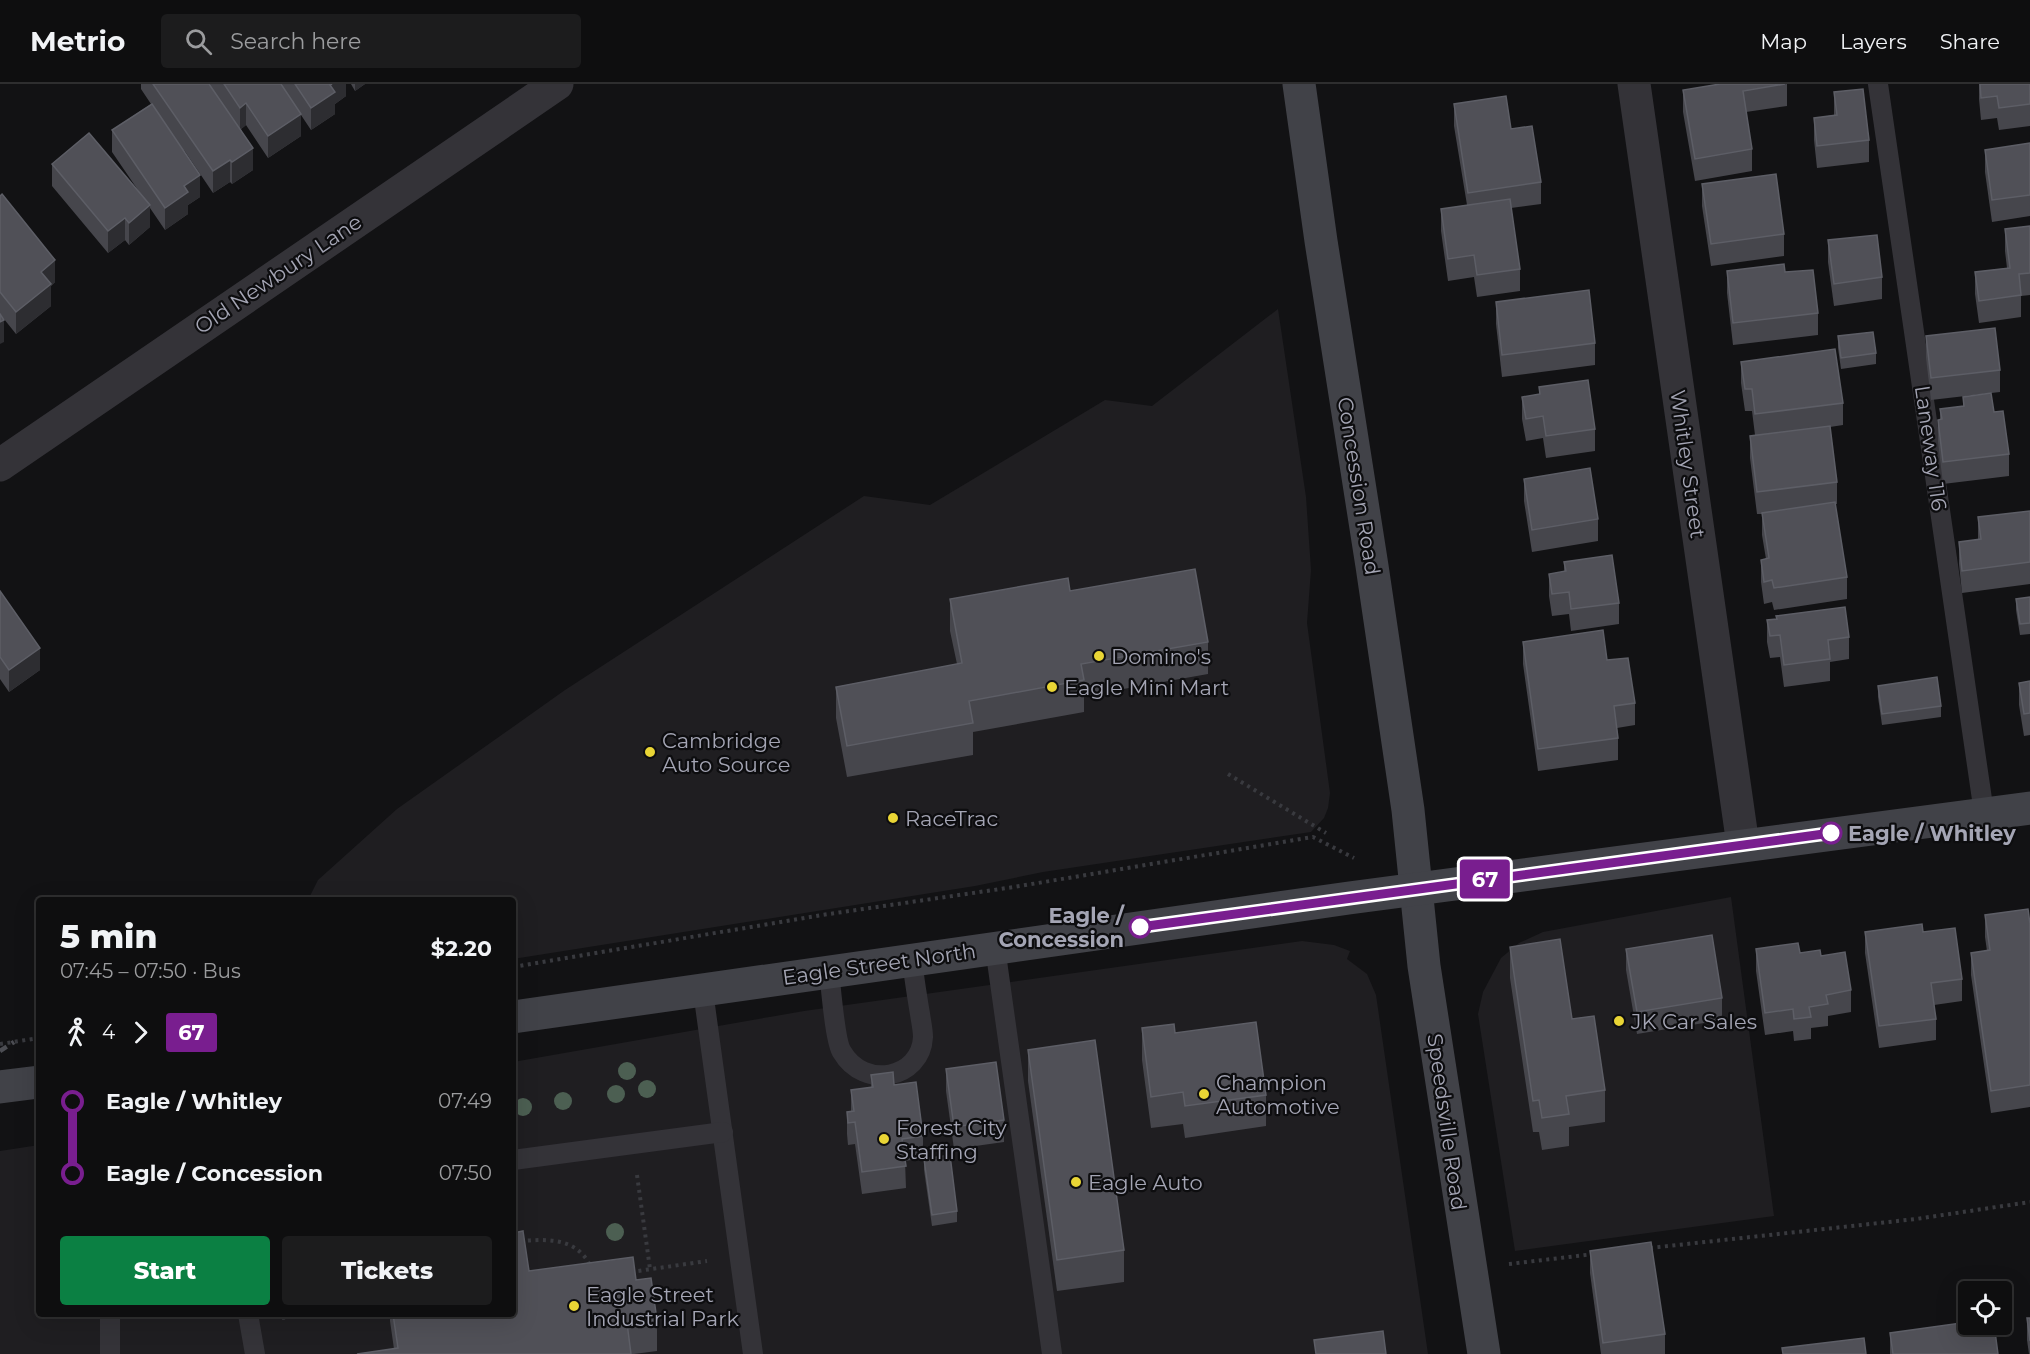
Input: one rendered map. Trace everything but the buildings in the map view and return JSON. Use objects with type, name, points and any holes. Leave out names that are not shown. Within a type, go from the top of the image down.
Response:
[{"type":"main road","name":"Concession Road","points":[[1299,84],[1408,810],[1416,889]]},
{"type":"main road","name":"Eagle Street North","points":[[516,1017],[995,947],[2030,808]]},
{"type":"main road","name":"Speedsville Road","points":[[1416,889],[1424,966],[1484,1354]]},
{"type":"main road","points":[[0,1087],[36,1082]]},
{"type":"street","name":"Old Newbury Lane","points":[[0,465],[557,84]]},
{"type":"street","name":"Whitley Street","points":[[1634,84],[1743,845]]},
{"type":"lane","name":"Laneway 116","points":[[1878,84],[1984,813]]},
{"type":"lane","points":[[995,947],[1052,1354]]},
{"type":"lane","points":[[829,971],[840,1050],[847,1061],[858,1071],[886,1076],[911,1063],[919,1052],[923,1038],[912,959]]},
{"type":"lane","points":[[704,991],[753,1354]]},
{"type":"lane","points":[[516,1160],[723,1132]]},
{"type":"lane","points":[[110,1317],[110,1354]]},
{"type":"lane","points":[[249,1317],[255,1354]]},
{"type":"path","points":[[1228,774],[1326,833]]},
{"type":"path","points":[[516,966],[1313,837],[1358,860]]},
{"type":"path","points":[[0,1044],[36,1038]]},
{"type":"path","points":[[635,1166],[650,1269]]},
{"type":"path","points":[[1643,1249],[1917,1219],[2030,1202]]},
{"type":"path","points":[[516,1242],[553,1239],[567,1243],[580,1251],[593,1269]]},
{"type":"path","points":[[1469,1268],[1595,1254]]},
{"type":"path","points":[[628,1272],[693,1263]]},
{"type":"path","points":[[277,1319],[289,1317]]},
{"type":"shaded area","points":[[1278,309],[1306,497],[1311,570],[1307,623],[1330,793],[1324,818],[1311,832],[1043,872],[975,886],[516,959],[516,897],[310,897],[318,880],[397,809],[565,690],[864,496],[930,505],[1105,400],[1152,406]]},
{"type":"shaded area","points":[[1731,897],[1774,1216],[1515,1251],[1478,1014],[1483,992],[1501,958],[1519,943],[1543,932]]},
{"type":"shaded area","points":[[1302,941],[1334,945],[1350,951],[1347,959],[1367,974],[1376,995],[1428,1354],[0,1354],[0,1151],[36,1145],[36,1317],[516,1317],[516,1061],[804,1011]]},
{"type":"railway","points":[[0,1051],[14,1042]]},
{"type":"bus line","name":"67","points":[[1140,927],[1831,833]]},
{"type":"place","name":"Domino's","points":[[1099,656]]},
{"type":"place","name":"Eagle Mini Mart","points":[[1052,687]]},
{"type":"place","name":"Cambridge Auto Source","points":[[650,752]]},
{"type":"place","name":"RaceTrac","points":[[893,818]]},
{"type":"place","name":"Eagle / Whitley","points":[[1831,833]]},
{"type":"place","name":"Eagle / Concession","points":[[1140,927]]},
{"type":"place","name":"JK Car Sales","points":[[1619,1021]]},
{"type":"place","name":"Champion Automotive","points":[[1204,1094]]},
{"type":"place","name":"Forest City Staffing","points":[[884,1139]]},
{"type":"place","name":"Eagle Auto","points":[[1076,1182]]},
{"type":"place","name":"Eagle Street Industrial Park","points":[[574,1306]]}]
